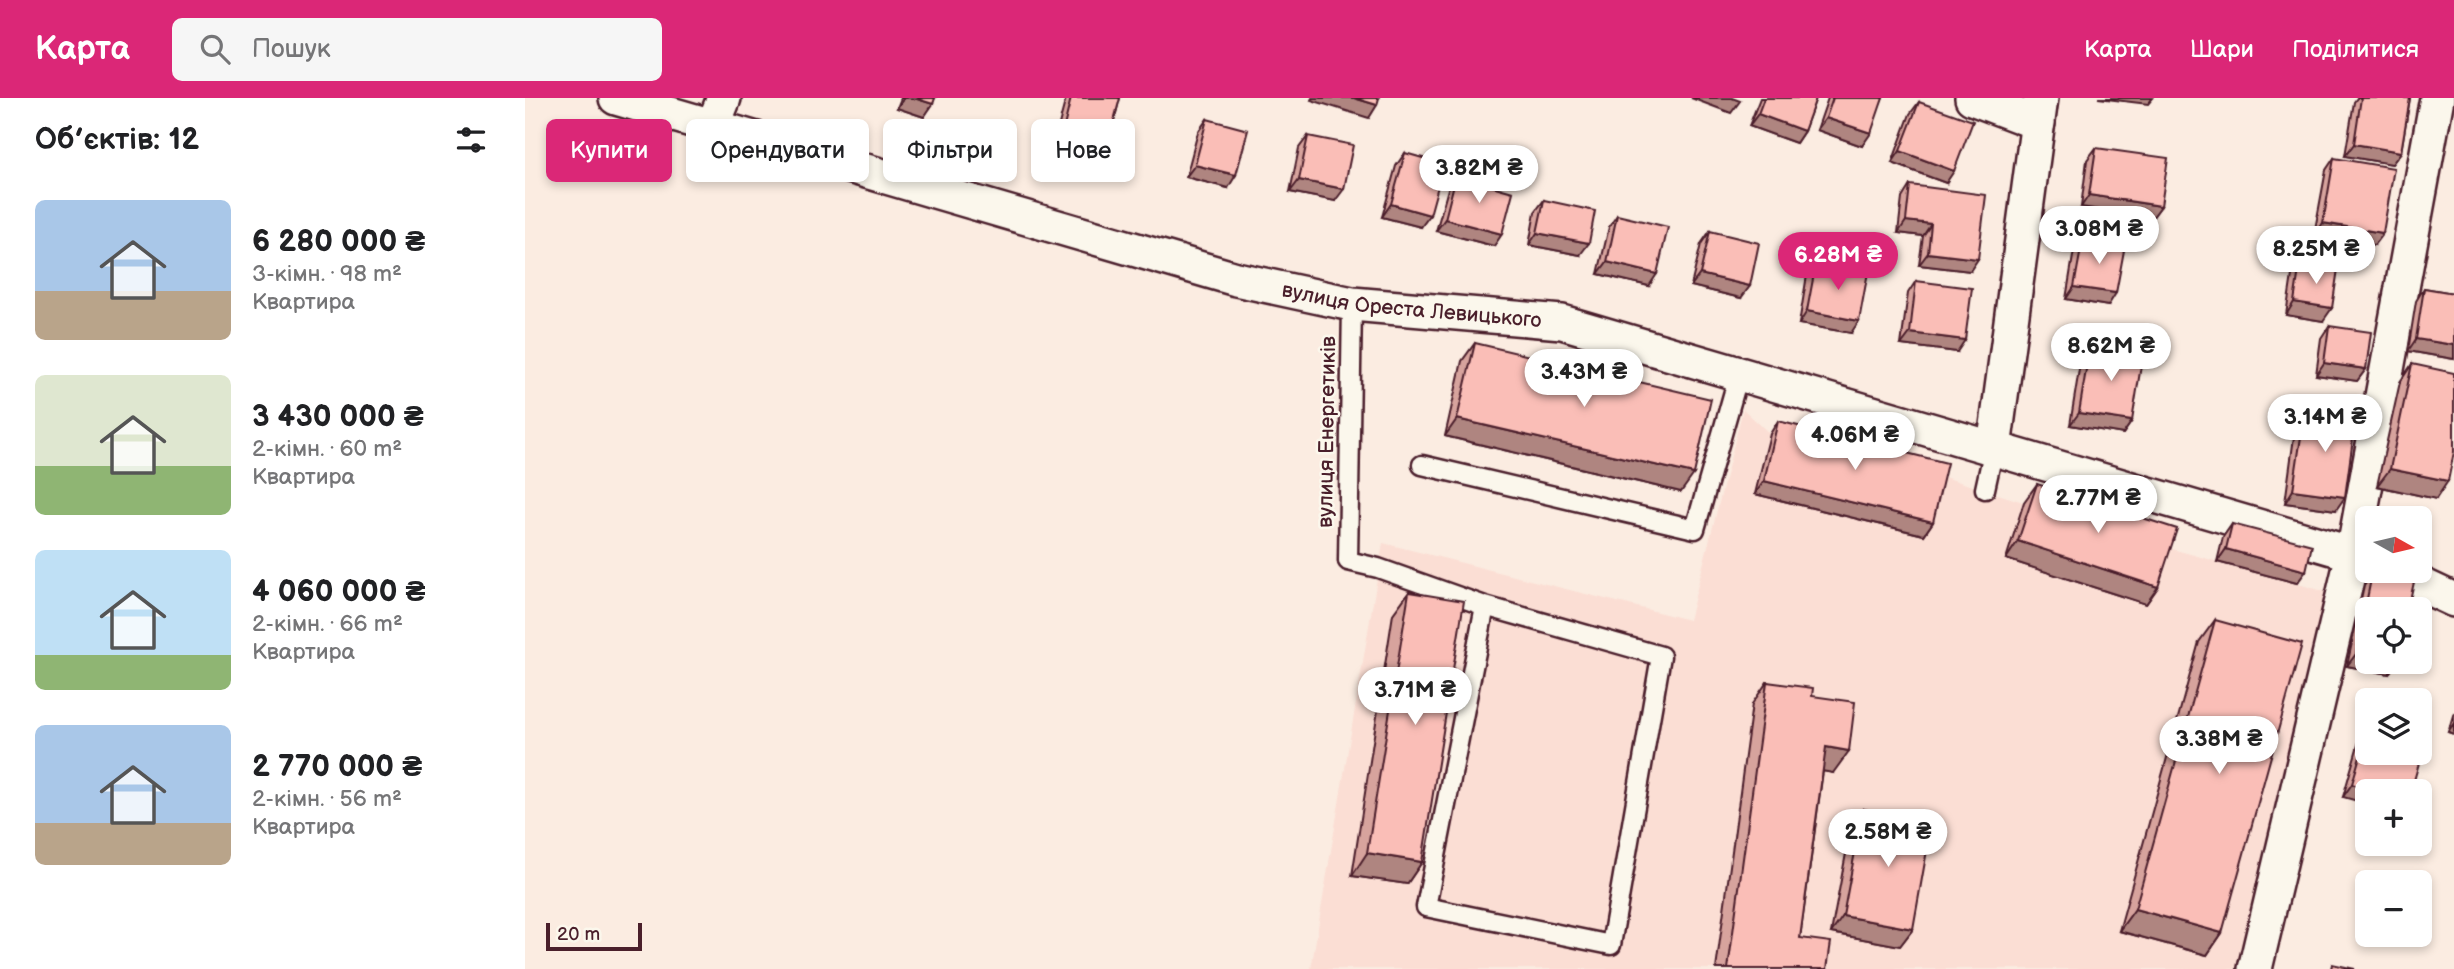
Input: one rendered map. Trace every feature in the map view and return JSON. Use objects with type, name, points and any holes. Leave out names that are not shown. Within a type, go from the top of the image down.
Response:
[{"type":"street","name":"вулиця Ореста Левицького","points":[[616,98],[718,113],[1236,279],[1352,304],[1562,322],[2355,556]]},
{"type":"street","points":[[1972,98],[2040,111],[1994,448]]},
{"type":"street","points":[[2369,506],[2437,98]]},
{"type":"street","points":[[2255,969],[2355,577]]},
{"type":"street","points":[[2418,583],[2454,600]]},
{"type":"lane","name":"вулиця Енергетиків","points":[[1352,304],[1348,561],[1378,568],[1485,606]]},
{"type":"lane","points":[[1422,465],[1695,529],[1739,373]]},
{"type":"lane","points":[[1985,489],[1994,448]]},
{"type":"lane","points":[[1485,606],[1661,656],[1611,945],[1426,907],[1485,606]]},
{"type":"shaded area","points":[[1743,409],[1770,434],[1938,475],[2165,547],[2327,592],[2237,969],[1311,969],[1383,543],[1689,620]]},
{"type":"building","points":[[914,98],[935,98],[933,104]]},
{"type":"building","points":[[1071,98],[1120,98],[1114,119],[1066,119]]},
{"type":"building","points":[[1354,98],[1379,98],[1377,105]]},
{"type":"building","points":[[1764,98],[1816,98],[1804,131],[1758,114]]},
{"type":"building","points":[[1833,98],[1883,98],[1871,133],[1826,118]]},
{"type":"building","points":[[2361,98],[2410,98],[2401,152],[2354,144]]},
{"type":"building","points":[[1919,102],[1973,121],[1954,171],[1900,151]]},
{"type":"building","points":[[1207,119],[1248,130],[1236,175],[1195,165]]},
{"type":"building","points":[[1308,136],[1353,145],[1344,189],[1299,180]]},
{"type":"building","points":[[2096,148],[2168,158],[2161,206],[2089,195]]},
{"type":"building","points":[[1405,153],[1444,164],[1430,215],[1391,204]]},
{"type":"building","points":[[2334,158],[2394,168],[2383,233],[2323,223]]},
{"type":"building","points":[[1456,176],[1513,192],[1502,234],[1445,219]]},
{"type":"building","points":[[1910,185],[1986,195],[1978,259],[1928,253],[1931,224],[1906,221]]},
{"type":"building","points":[[1544,200],[1595,211],[1589,243],[1537,233]]},
{"type":"building","points":[[1617,215],[1668,227],[1657,274],[1607,262]]},
{"type":"building","points":[[1710,231],[1759,243],[1750,286],[1700,274]]},
{"type":"building","points":[[2083,238],[2125,245],[2116,293],[2074,287]]},
{"type":"building","points":[[1816,263],[1868,272],[1859,321],[1807,311]]},
{"type":"building","points":[[2300,263],[2338,269],[2332,308],[2294,302]]},
{"type":"building","points":[[1916,281],[1972,288],[1965,340],[1910,333]]},
{"type":"building","points":[[2424,288],[2454,293],[2454,345],[2416,339]]},
{"type":"building","points":[[2329,326],[2371,332],[2366,369],[2324,363]]},
{"type":"building","points":[[1475,343],[1711,399],[1694,474],[1457,419]]},
{"type":"building","points":[[2090,345],[2143,353],[2132,421],[2079,413]]},
{"type":"building","points":[[2412,364],[2454,373],[2454,452],[2448,481],[2390,469]]},
{"type":"building","points":[[2305,410],[2356,417],[2345,497],[2293,490]]},
{"type":"building","points":[[1778,421],[1947,463],[1933,522],[1764,481]]},
{"type":"building","points":[[2037,484],[2177,529],[2158,587],[2018,541]]},
{"type":"building","points":[[2232,524],[2312,545],[2306,571],[2226,549]]},
{"type":"building","points":[[2370,583],[2414,583],[2411,597],[2367,597]]},
{"type":"building","points":[[1409,592],[1464,601],[1422,862],[1367,853]]},
{"type":"building","points":[[2215,620],[2302,644],[2222,933],[2135,909]]},
{"type":"building","points":[[1767,682],[1813,688],[1812,696],[1855,702],[1849,751],[1826,747],[1800,938],[1831,942],[1827,969],[1728,969]]},
{"type":"building","points":[[2357,765],[2418,765],[2414,779],[2355,779],[2355,785],[2352,784]]},
{"type":"building","points":[[1863,809],[1932,822],[1913,929],[1843,916]]},
{"type":"building","points":[[2332,964],[2355,969],[2331,969]]}]
